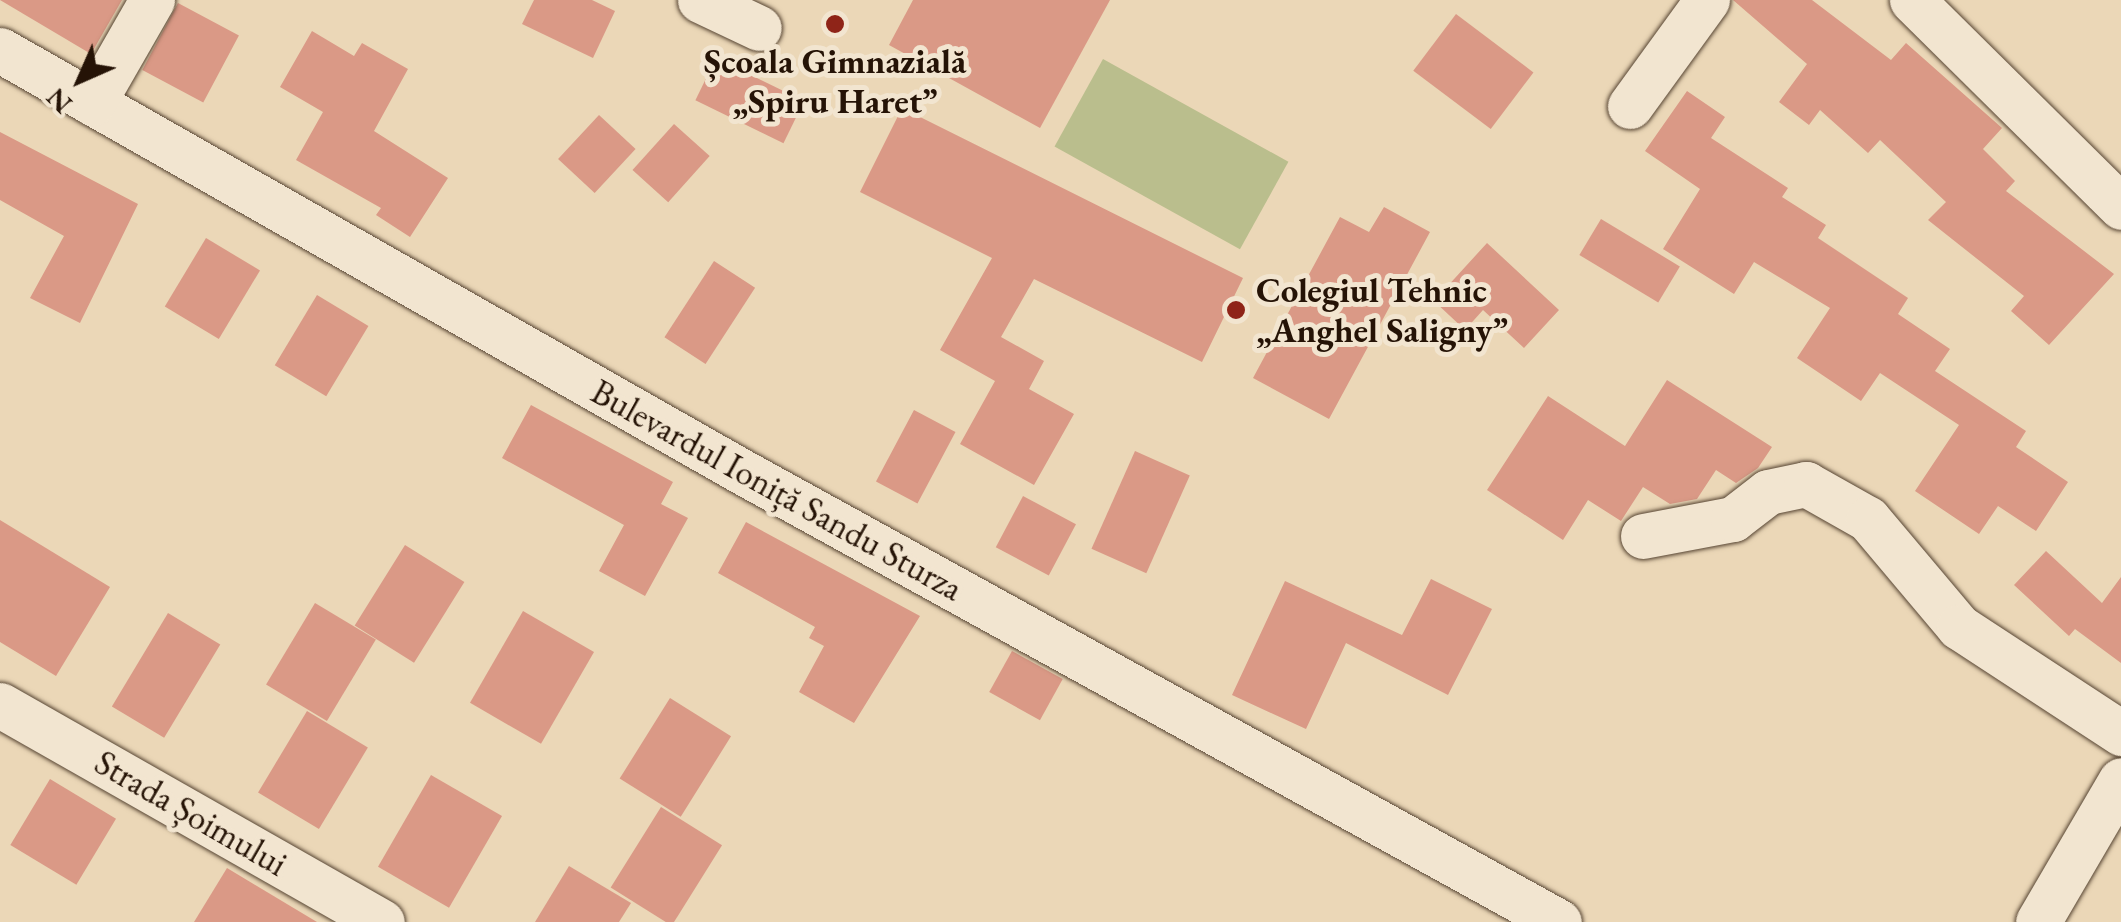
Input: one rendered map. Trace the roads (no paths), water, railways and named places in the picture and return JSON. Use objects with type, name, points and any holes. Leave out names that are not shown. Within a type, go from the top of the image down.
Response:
[{"type":"street","points":[[93,104],[152,0]]},
{"type":"street","points":[[700,0],[759,28]]},
{"type":"street","points":[[1630,106],[1708,0]]},
{"type":"street","points":[[1912,0],[2121,207]]},
{"type":"street","name":"Bulevardul Ioniță Sandu Sturza","points":[[0,50],[1537,916]]},
{"type":"street","points":[[1643,536],[1733,519],[1768,492],[1806,484],[1868,519],[1931,603],[1959,627],[2121,733]]},
{"type":"street","name":"Strada Șoimului","points":[[0,705],[382,922]]},
{"type":"street","points":[[2038,922],[2121,780]]},
{"type":"place","name":"Școala Gimnazială „Spiru Haret”","points":[[835,24]]},
{"type":"place","name":"Colegiul Tehnic „Anghel Saligny”","points":[[1236,310]]}]
